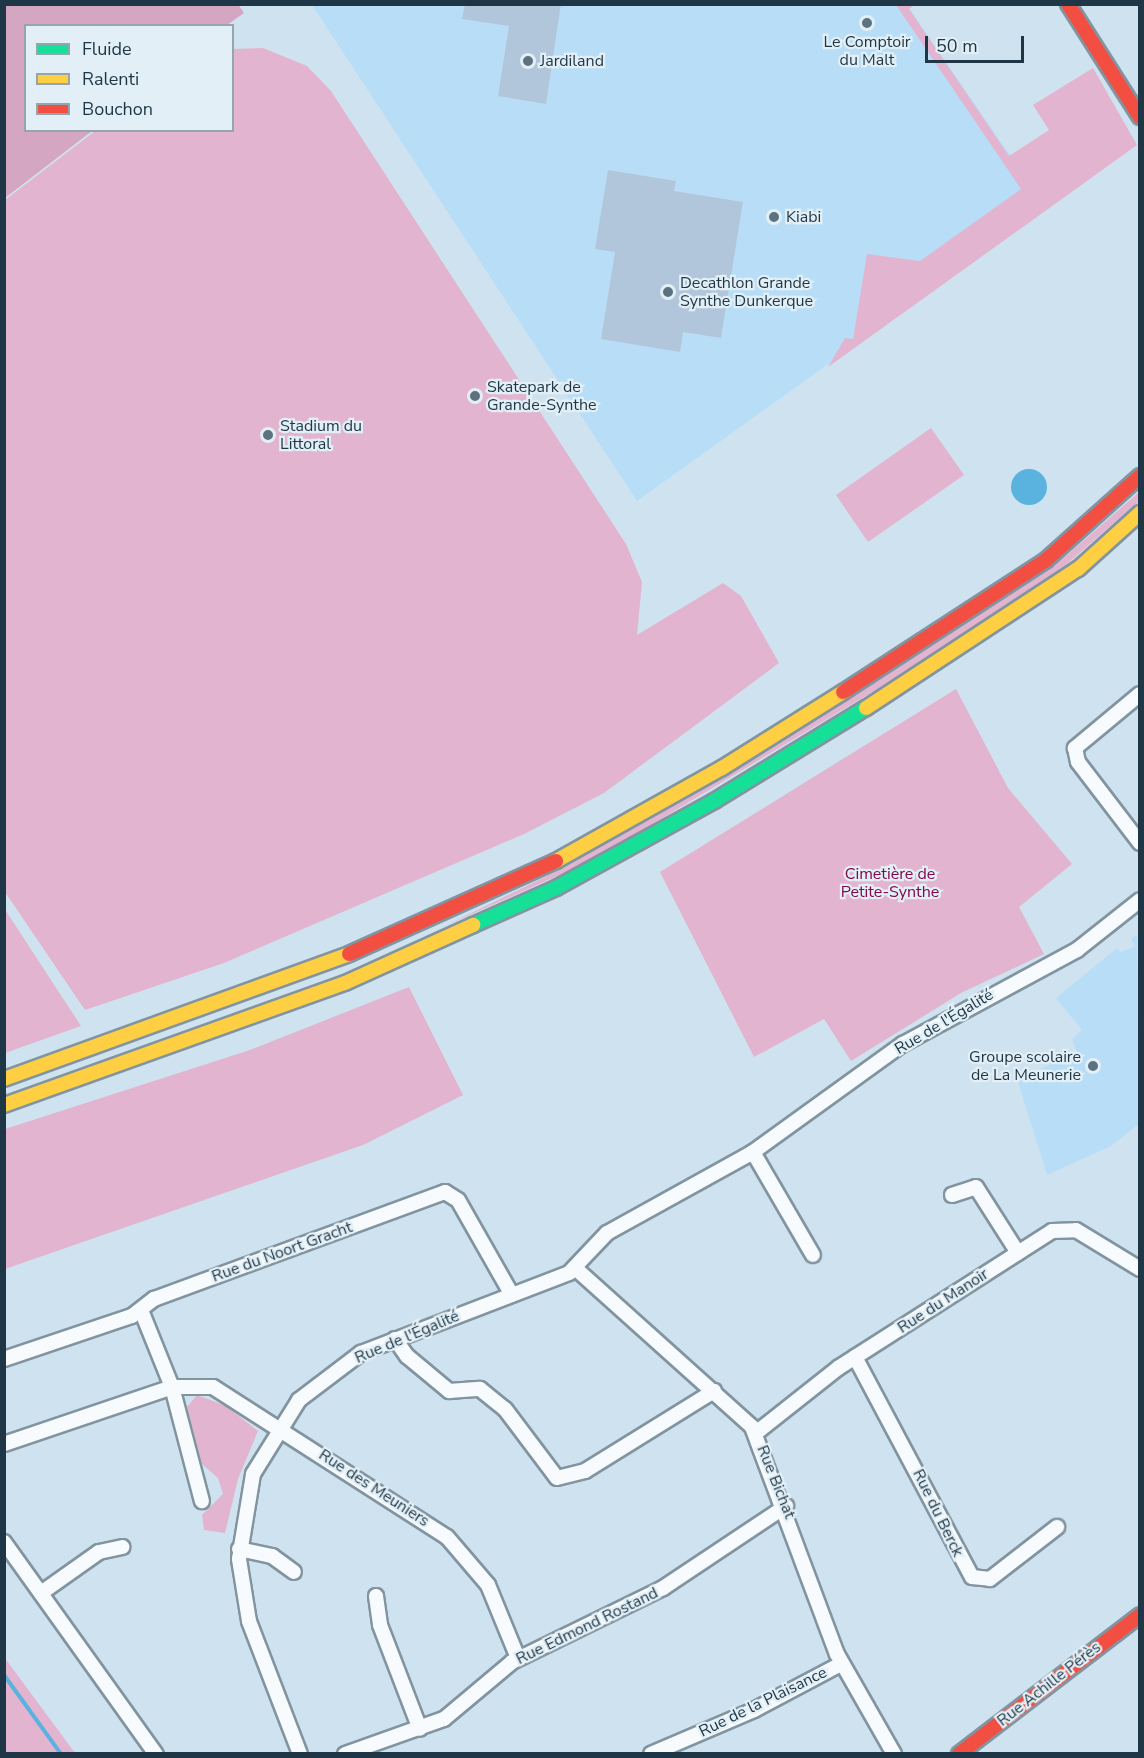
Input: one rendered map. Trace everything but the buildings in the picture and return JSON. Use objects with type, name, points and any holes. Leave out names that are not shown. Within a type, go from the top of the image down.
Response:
[{"type":"main road","points":[[1068,4],[1140,117]]},
{"type":"main road","points":[[4,1079],[330,963],[564,857],[722,768],[1006,588],[1074,537],[1140,476]]},
{"type":"main road","points":[[4,1105],[368,974],[603,864],[959,651],[1077,569],[1140,513]]},
{"type":"main road","name":"Rue Achille Pérès","points":[[959,1754],[1139,1617]]},
{"type":"street","points":[[1140,694],[1075,748],[1078,762],[1140,843]]},
{"type":"street","name":"Rue de l'Égalité","points":[[300,1754],[249,1621],[239,1549],[250,1482],[278,1426],[320,1380],[395,1339],[512,1295],[575,1268],[607,1233],[753,1152],[909,1040],[1077,950],[1140,900]]},
{"type":"street","points":[[753,1152],[813,1255]]},
{"type":"street","points":[[952,1195],[976,1187],[1018,1253]]},
{"type":"street","name":"Rue du Noort Gracht","points":[[4,1359],[141,1310],[154,1299],[445,1192],[458,1200],[512,1295]]},
{"type":"street","name":"Rue du Manoir","points":[[756,1433],[855,1357],[1018,1253],[1067,1228],[1140,1269]]},
{"type":"street","name":"Rue Bichat","points":[[575,1268],[714,1391],[756,1433],[786,1506],[841,1664],[894,1754]]},
{"type":"street","points":[[141,1310],[172,1387],[202,1501]]},
{"type":"street","points":[[395,1339],[404,1353],[449,1391],[480,1389],[492,1398],[519,1422],[552,1475],[562,1479],[592,1467],[714,1391]]},
{"type":"street","name":"Rue du Berck","points":[[855,1357],[972,1577],[993,1577],[1057,1527]]},
{"type":"street","name":"Rue des Meuniers","points":[[4,1444],[172,1387],[213,1388],[278,1426],[456,1546],[488,1585],[518,1658]]},
{"type":"street","name":"Rue Edmond Rostand","points":[[345,1754],[420,1729],[454,1713],[518,1658],[663,1588],[786,1506]]},
{"type":"street","points":[[4,1542],[156,1754]]},
{"type":"street","points":[[41,1593],[99,1552],[122,1547]]},
{"type":"street","points":[[239,1549],[272,1556],[294,1572]]},
{"type":"street","points":[[376,1596],[380,1625],[420,1729]]},
{"type":"street","name":"Rue de la Plaisance","points":[[651,1754],[754,1710],[841,1664]]},
{"type":"shaded area","points":[[5,4],[238,4],[244,13],[228,24],[24,24],[24,132],[91,132],[5,198]]},
{"type":"shaded area","points":[[312,5],[907,5],[1046,208],[637,501]]},
{"type":"shaded area","name":"Groupe scolaire de La Meunerie","points":[[1137,935],[1139,1124],[1111,1146],[1047,1175],[1017,1079],[1077,1053],[1072,1039],[1082,1030],[1056,998],[1117,948],[1121,952],[1135,946],[1131,939]]},
{"type":"green space","points":[[896,5],[914,5],[909,9],[1009,156],[1049,130],[1033,105],[1093,68],[1137,145],[828,367],[845,338],[853,339],[867,254],[920,261],[1021,189]]},
{"type":"green space","name":"Stadium du Littoral","points":[[263,48],[307,66],[331,91],[626,544],[642,582],[637,635],[723,583],[741,596],[779,663],[604,793],[524,834],[224,963],[85,1010],[5,892],[5,200],[94,132],[234,132],[234,49]]},
{"type":"green space","points":[[931,428],[964,475],[868,542],[836,495]]},
{"type":"green space","points":[[1139,492],[1139,501],[1066,565],[952,644],[591,861],[447,925],[569,865],[1066,556]]},
{"type":"green space","name":"Cimetière de Petite-Synthe","points":[[956,689],[1008,788],[1072,864],[1019,907],[1044,954],[961,993],[851,1061],[824,1019],[754,1057],[660,872]]},
{"type":"green space","points":[[4,908],[81,1026],[5,1053],[4,1053]]},
{"type":"green space","points":[[409,987],[463,1095],[363,1145],[5,1269],[5,1129],[250,1050]]},
{"type":"green space","points":[[197,1395],[226,1406],[258,1431],[238,1479],[225,1533],[204,1530],[202,1515],[223,1494],[218,1478],[202,1464],[187,1407]]},
{"type":"green space","points":[[4,1658],[7,1661],[75,1753],[5,1753]]},
{"type":"water","points":[[1029,469],[1042,474],[1047,487],[1042,500],[1029,505],[1016,500],[1011,487],[1016,474]]},
{"type":"waterway","points":[[4,1675],[61,1754]]},
{"type":"traffic: fast","points":[[473,925],[556,888],[714,801],[866,708]]},
{"type":"traffic: slow","points":[[866,708],[1078,569],[1140,513]]},
{"type":"traffic: slow","points":[[556,861],[722,768],[843,692]]},
{"type":"traffic: slow","points":[[4,1105],[345,983],[473,925]]},
{"type":"traffic: slow","points":[[4,1079],[349,954]]},
{"type":"traffic: jam","points":[[1068,4],[1140,117]]},
{"type":"traffic: jam","points":[[843,692],[1046,560],[1140,476]]},
{"type":"traffic: jam","points":[[349,954],[556,861]]},
{"type":"traffic: jam","points":[[959,1754],[1140,1615]]},
{"type":"place","name":"Le Comptoir du Malt","points":[[867,23]]},
{"type":"place","name":"Jardiland","points":[[528,61]]},
{"type":"place","name":"Kiabi","points":[[774,217]]},
{"type":"place","name":"Decathlon Grande Synthe Dunkerque","points":[[668,292]]},
{"type":"place","name":"Skatepark de Grande-Synthe","points":[[475,396]]},
{"type":"place","name":"Stadium du Littoral","points":[[268,435]]},
{"type":"place","name":"Groupe scolaire de La Meunerie","points":[[1093,1066]]}]
